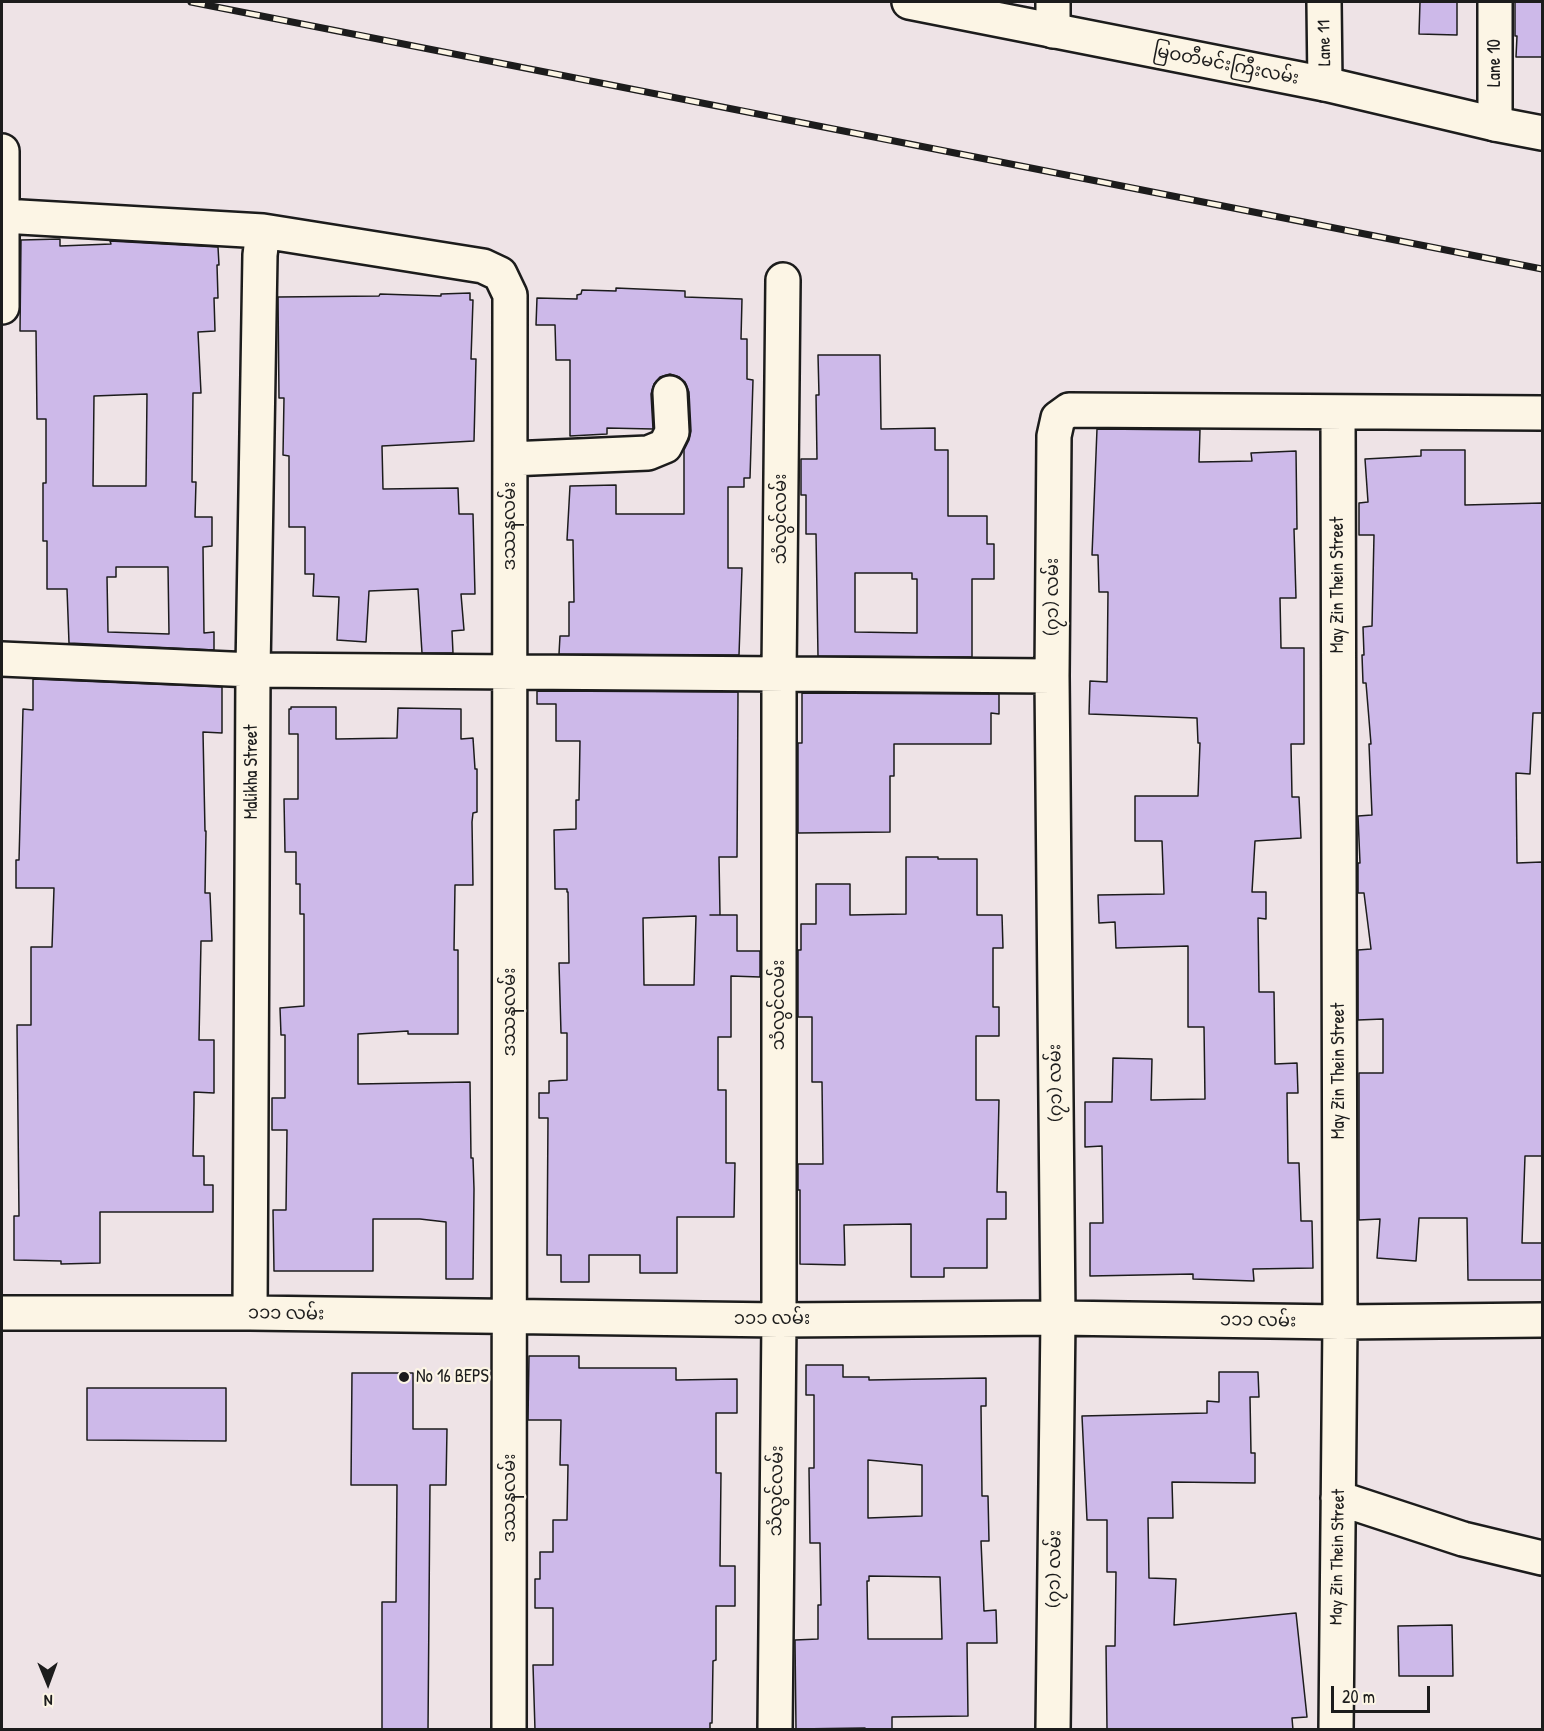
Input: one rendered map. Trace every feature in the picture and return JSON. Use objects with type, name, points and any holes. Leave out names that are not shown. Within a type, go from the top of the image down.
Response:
[{"type":"street","name":"မြဝတီမင်းကြီးလမ်း","points":[[909,2],[1053,16],[1325,84],[1542,133]]},
{"type":"street","name":"Lane 11","points":[[1324,2],[1325,84]]},
{"type":"street","name":"Lane 10","points":[[1495,124],[1496,2]]},
{"type":"street","points":[[2,151],[2,307]]},
{"type":"street","points":[[3,216],[262,231]]},
{"type":"street","name":"ဒဿနလမ်း","points":[[262,231],[483,266],[500,274],[510,295],[509,1730]]},
{"type":"street","name":"Malikha Street","points":[[250,1313],[253,670],[262,231]]},
{"type":"street","name":"သံလွင်လမ်း","points":[[775,1730],[779,1320],[779,673],[783,280]]},
{"type":"street","points":[[510,459],[648,453],[665,446],[672,432],[670,393]]},
{"type":"street","name":"(၇၁) လမ်း","points":[[1053,1730],[1058,1318],[1052,676],[1054,436],[1058,418],[1069,410],[1338,412]]},
{"type":"street","points":[[1338,412],[1542,413]]},
{"type":"street","name":"May Zin Thein Street","points":[[1336,1730],[1340,1322],[1338,412]]},
{"type":"street","points":[[2,659],[253,670],[1052,676]]},
{"type":"street","name":"၁၁၁ လမ်း","points":[[2,1312],[779,1320],[1058,1318],[1340,1322],[1542,1320]]},
{"type":"street","points":[[1338,1498],[1463,1539],[1542,1558]]},
{"type":"building","points":[[1420,2],[1457,2],[1457,35],[1419,34]]},
{"type":"building","points":[[1515,2],[1542,2],[1542,57],[1516,57]]},
{"type":"building","points":[[60,239],[60,246],[111,244],[110,241],[218,247],[218,298],[214,298],[215,331],[198,332],[201,393],[193,393],[192,482],[196,482],[195,517],[212,517],[212,546],[203,547],[204,633],[214,632],[214,650],[69,643],[67,589],[47,589],[47,541],[43,541],[46,419],[37,419],[36,331],[20,331],[21,240]],"holes":[[[147,394],[146,486],[93,486],[94,396]],[[116,567],[168,567],[169,634],[108,632],[107,577],[116,577]]]},
{"type":"building","points":[[616,288],[685,291],[685,297],[742,299],[741,339],[747,339],[747,379],[753,380],[750,478],[744,478],[744,487],[728,487],[728,568],[742,568],[739,655],[559,654],[560,636],[569,636],[569,602],[574,602],[573,540],[567,540],[570,486],[616,485],[616,514],[684,514],[684,450],[691,431],[689,392],[685,382],[670,374],[660,377],[654,384],[651,394],[653,429],[607,428],[607,434],[570,436],[570,360],[556,360],[555,325],[536,325],[537,298],[577,299],[577,295],[581,294],[582,290],[616,291]]},
{"type":"building","points":[[470,293],[470,300],[473,300],[471,359],[476,359],[474,441],[382,446],[383,489],[458,488],[459,514],[473,514],[475,594],[461,594],[464,630],[452,631],[453,653],[422,653],[418,589],[369,591],[366,642],[337,640],[339,597],[313,596],[314,574],[305,574],[305,527],[289,527],[289,456],[283,455],[284,398],[279,398],[278,297],[379,296],[380,294],[441,296],[441,294]]},
{"type":"building","points":[[818,355],[880,355],[881,429],[935,428],[935,450],[948,450],[948,516],[987,516],[987,544],[994,544],[994,579],[972,579],[972,657],[818,656],[816,534],[806,534],[806,495],[801,495],[801,459],[817,459],[816,395],[819,395]],"holes":[[[855,573],[912,573],[912,579],[917,579],[917,633],[855,632]]]},
{"type":"building","points":[[1097,429],[1200,430],[1199,462],[1252,461],[1251,453],[1296,451],[1297,529],[1294,529],[1296,598],[1280,598],[1281,648],[1304,648],[1304,744],[1291,744],[1292,797],[1299,797],[1301,838],[1255,841],[1252,892],[1266,892],[1266,919],[1258,918],[1259,992],[1274,992],[1275,1064],[1297,1063],[1298,1093],[1287,1093],[1288,1163],[1299,1163],[1301,1221],[1312,1221],[1313,1268],[1253,1269],[1254,1281],[1193,1279],[1193,1274],[1090,1276],[1090,1223],[1103,1223],[1102,1146],[1085,1147],[1085,1102],[1112,1102],[1113,1058],[1152,1059],[1151,1100],[1205,1099],[1204,1027],[1188,1027],[1188,946],[1116,948],[1115,922],[1099,923],[1098,895],[1164,894],[1162,841],[1135,841],[1135,796],[1198,796],[1200,743],[1198,743],[1197,718],[1089,714],[1090,681],[1107,682],[1108,592],[1099,592],[1098,555],[1092,555]]},
{"type":"building","points":[[1421,450],[1465,450],[1465,505],[1542,503],[1542,713],[1533,713],[1530,774],[1516,773],[1517,863],[1542,862],[1542,1156],[1525,1156],[1522,1243],[1542,1243],[1542,1280],[1468,1280],[1467,1218],[1419,1218],[1416,1261],[1377,1258],[1380,1219],[1359,1220],[1359,1073],[1383,1073],[1383,1019],[1358,1020],[1358,950],[1371,949],[1364,893],[1358,893],[1358,863],[1360,863],[1358,816],[1372,815],[1369,744],[1371,744],[1366,683],[1363,683],[1362,655],[1364,655],[1363,627],[1372,626],[1374,535],[1359,535],[1359,503],[1368,502],[1365,459],[1421,456]]},
{"type":"building","points":[[33,679],[222,687],[222,733],[203,732],[205,893],[210,893],[212,941],[201,941],[199,1040],[214,1040],[214,1093],[194,1092],[193,1156],[204,1156],[204,1185],[213,1185],[213,1212],[100,1212],[100,1263],[61,1264],[61,1261],[14,1260],[14,1216],[19,1216],[17,1025],[31,1025],[31,947],[52,947],[54,888],[16,888],[16,860],[19,860],[23,709],[33,710]]},
{"type":"building","points":[[537,691],[738,692],[737,857],[719,857],[720,915],[737,915],[737,951],[760,951],[760,977],[731,976],[731,1037],[718,1037],[718,1090],[726,1090],[726,1163],[735,1163],[734,1217],[677,1217],[677,1273],[640,1273],[640,1255],[589,1255],[589,1282],[561,1282],[561,1255],[547,1255],[548,1118],[539,1118],[539,1093],[549,1093],[549,1081],[567,1080],[567,1033],[561,1033],[559,963],[569,963],[568,892],[567,889],[555,889],[554,830],[576,829],[580,741],[556,741],[556,704],[537,704]],"holes":[[[696,916],[694,985],[644,985],[643,918]]]},
{"type":"building","points":[[802,693],[999,694],[999,714],[991,713],[991,744],[894,744],[894,776],[890,776],[890,832],[798,833],[798,743],[802,743]]},
{"type":"building","points":[[291,707],[336,707],[336,739],[397,738],[398,708],[461,709],[461,739],[473,738],[475,769],[477,769],[477,812],[473,813],[472,822],[473,885],[455,885],[454,950],[458,950],[458,1034],[408,1034],[408,1031],[358,1034],[358,1084],[470,1082],[471,1158],[473,1158],[474,1189],[473,1279],[446,1279],[446,1222],[420,1219],[373,1219],[373,1271],[274,1271],[273,1210],[286,1210],[287,1130],[272,1130],[272,1098],[285,1098],[285,1035],[281,1035],[280,1008],[304,1006],[304,914],[300,914],[300,884],[296,884],[296,852],[285,852],[284,799],[298,799],[298,734],[289,734],[289,709]]},
{"type":"building","points":[[906,857],[977,859],[977,915],[1002,915],[1003,948],[993,948],[993,1007],[999,1007],[999,1036],[976,1036],[976,1100],[999,1100],[997,1192],[1006,1192],[1006,1219],[987,1219],[987,1268],[944,1268],[944,1277],[911,1277],[911,1224],[844,1225],[845,1265],[800,1264],[798,1164],[823,1164],[822,1082],[812,1082],[812,1017],[798,1017],[798,950],[801,950],[801,924],[816,924],[816,884],[850,884],[850,915],[906,914]]},
{"type":"building","points":[[529,1356],[579,1356],[579,1368],[676,1368],[676,1380],[737,1379],[737,1413],[716,1413],[716,1473],[721,1473],[720,1566],[735,1566],[735,1606],[716,1606],[716,1660],[713,1661],[710,1730],[535,1730],[533,1665],[553,1665],[553,1608],[535,1608],[535,1579],[540,1579],[540,1552],[553,1552],[553,1520],[567,1520],[568,1465],[560,1465],[561,1420],[528,1420]]},
{"type":"building","points":[[806,1365],[843,1365],[843,1377],[869,1377],[869,1380],[986,1378],[986,1406],[981,1406],[982,1496],[988,1496],[989,1541],[981,1541],[984,1611],[996,1610],[997,1643],[967,1643],[968,1716],[892,1717],[892,1730],[796,1729],[795,1640],[818,1639],[818,1605],[821,1605],[820,1543],[810,1543],[809,1468],[814,1468],[814,1395],[806,1395]],"holes":[[[868,1460],[922,1465],[922,1516],[868,1518]],[[869,1576],[940,1577],[942,1639],[868,1639],[867,1581],[869,1581]]]},
{"type":"building","points":[[1219,1372],[1258,1372],[1259,1397],[1250,1397],[1251,1453],[1255,1453],[1255,1483],[1172,1482],[1173,1518],[1148,1518],[1149,1578],[1176,1579],[1174,1625],[1296,1613],[1307,1717],[1292,1718],[1293,1730],[1107,1729],[1106,1646],[1115,1646],[1116,1572],[1107,1572],[1107,1520],[1087,1520],[1082,1416],[1207,1413],[1207,1401],[1219,1402]]},
{"type":"building","points":[[352,1373],[413,1373],[413,1429],[447,1429],[446,1485],[430,1485],[428,1730],[382,1730],[382,1602],[396,1602],[397,1485],[351,1485]]},
{"type":"building","points":[[87,1388],[226,1388],[226,1441],[87,1440]]},
{"type":"building","points":[[1452,1625],[1453,1676],[1399,1676],[1398,1626]]},
{"type":"railway","points":[[191,2],[1542,269]]},
{"type":"place","name":"No 16 BEPS","points":[[404,1377]]}]
